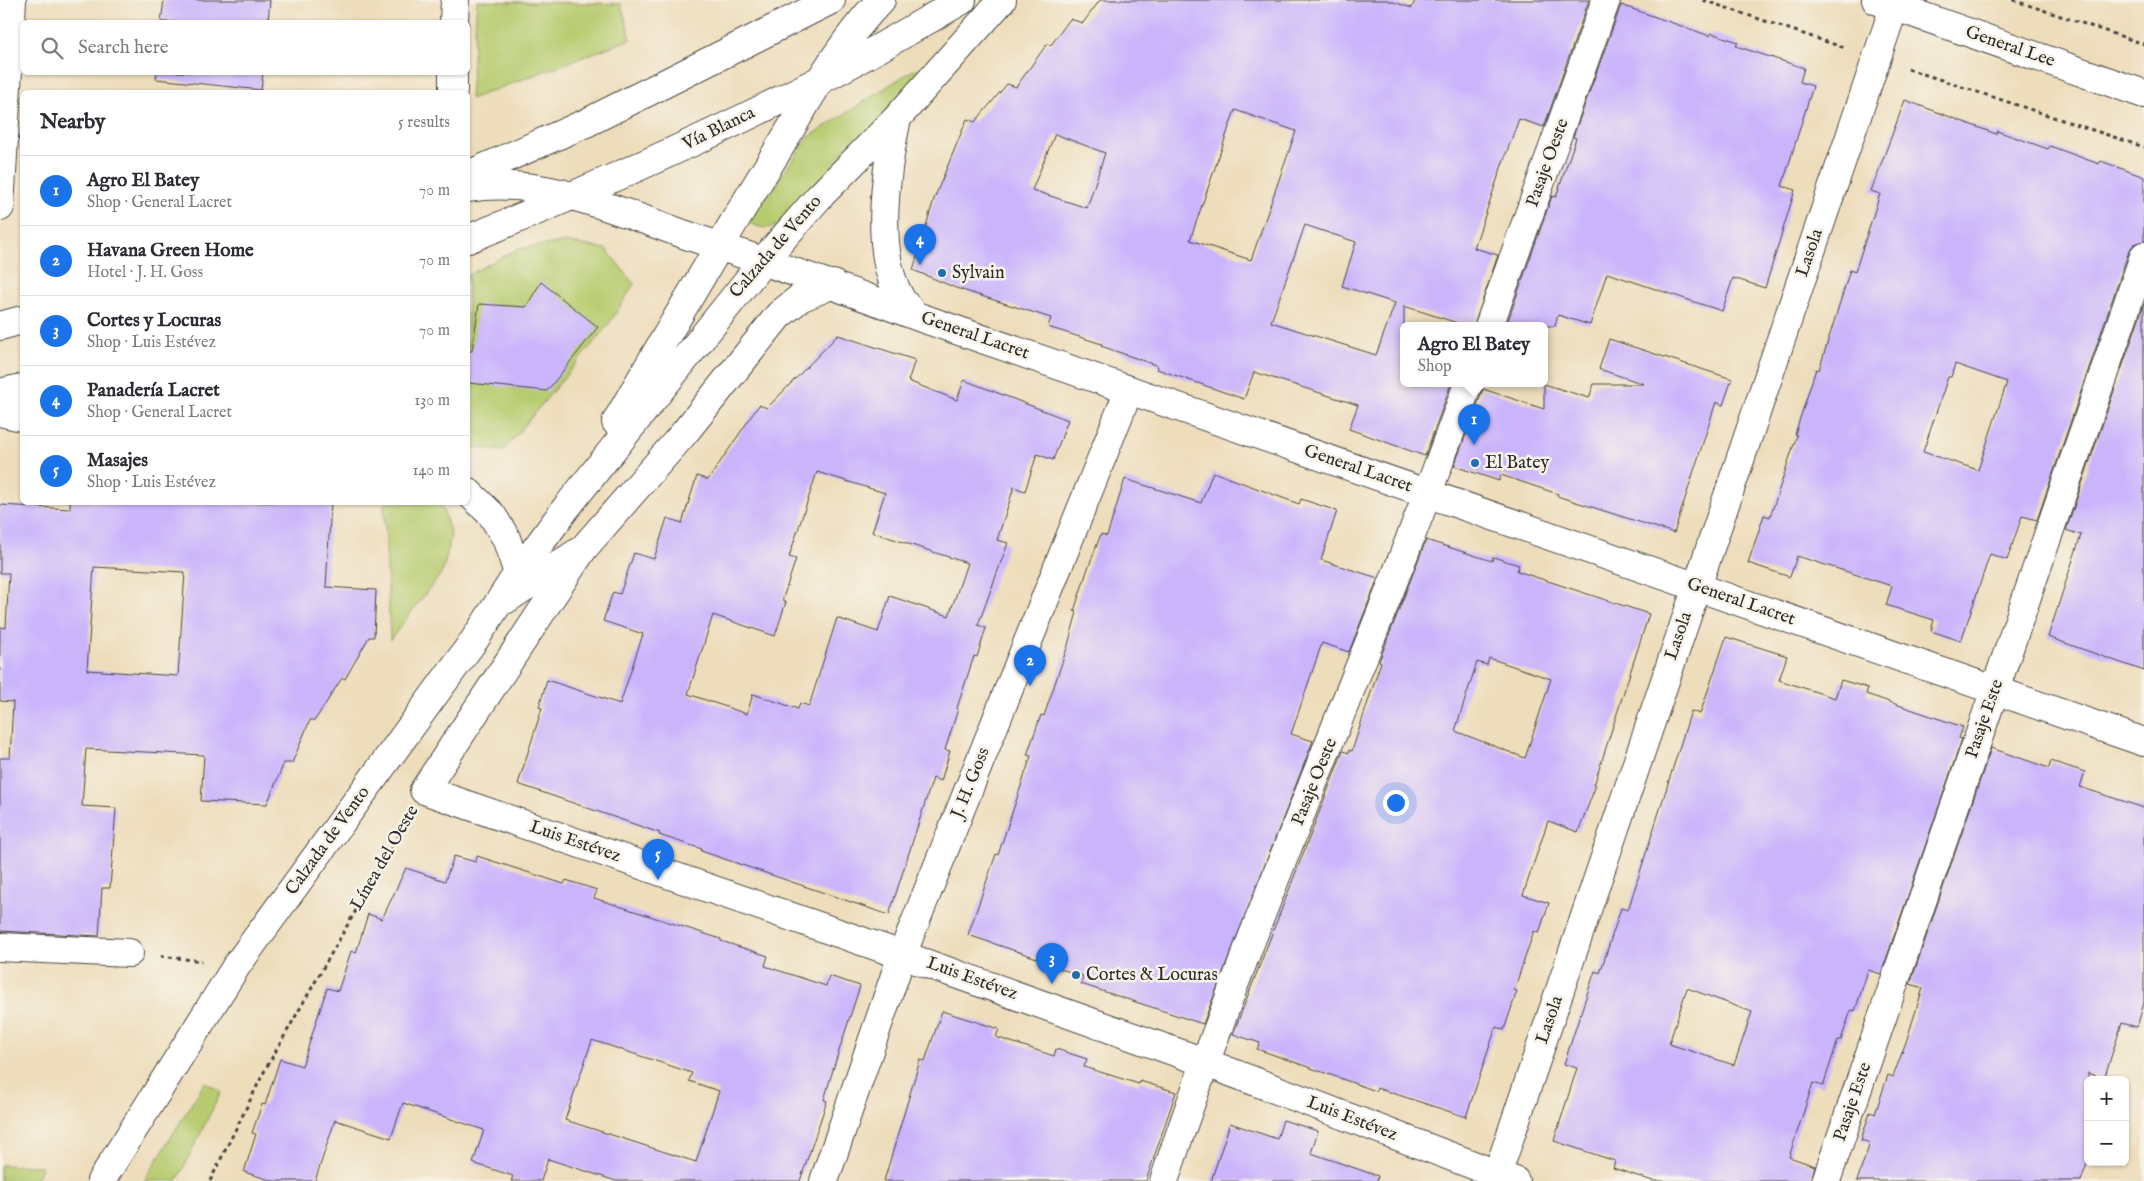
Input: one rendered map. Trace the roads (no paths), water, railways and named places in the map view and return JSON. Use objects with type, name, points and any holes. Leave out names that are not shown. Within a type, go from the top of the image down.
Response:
[{"type":"main road","points":[[0,207],[12,0]]},
{"type":"main road","points":[[454,20],[455,0]]},
{"type":"main road","points":[[470,174],[586,123],[831,0]]},
{"type":"main road","name":"Calzada de Vento","points":[[566,508],[718,246],[821,80],[862,20],[881,0]]},
{"type":"main road","name":"Vía Blanca","points":[[470,238],[572,197],[688,145],[821,80],[962,0]]},
{"type":"main road","name":"Calzada de Vento","points":[[101,1181],[237,965],[475,639],[518,573],[566,508],[764,260],[819,197],[897,118],[1002,0]]},
{"type":"main road","name":"Pasaje Oeste","points":[[1490,322],[1606,0]]},
{"type":"main road","name":"Lasola","points":[[1503,1179],[1696,586],[1877,58],[1885,3]]},
{"type":"main road","name":"General Lee","points":[[1885,3],[2144,94]]},
{"type":"main road","points":[[453,75],[453,90]]},
{"type":"main road","points":[[897,118],[888,159],[886,249],[888,267],[894,285],[902,300],[916,316]]},
{"type":"main road","name":"General Lacret","points":[[470,188],[498,184],[572,197],[764,260],[916,316],[2144,742]]},
{"type":"main road","name":"Pasaje Este","points":[[1826,1181],[2144,256]]},
{"type":"main road","points":[[496,606],[583,549],[685,432],[779,316],[800,298],[833,284]]},
{"type":"main road","points":[[0,326],[20,321]]},
{"type":"main road","name":"Pasaje Oeste","points":[[1164,1181],[1204,1062],[1429,494],[1467,387]]},
{"type":"main road","points":[[0,393],[20,388]]},
{"type":"main road","name":"J. H. Goss","points":[[824,1181],[902,955],[1129,390]]},
{"type":"main road","points":[[0,412],[20,417]]},
{"type":"main road","points":[[470,494],[492,515],[506,538],[518,573]]},
{"type":"main road","name":"Línea del Oeste","points":[[424,790],[583,549]]},
{"type":"main road","name":"Luis Estévez","points":[[424,790],[902,955],[1204,1062],[1503,1179]]},
{"type":"main road","points":[[0,947],[129,953]]},
{"type":"place","name":"Panadería Lacret","points":[[920,265]]},
{"type":"place","name":"Sylvain","points":[[942,273]]},
{"type":"place","name":"Agro El Batey","points":[[1474,445]]},
{"type":"place","name":"El Batey","points":[[1475,463]]},
{"type":"place","name":"Havana Green Home","points":[[1030,686]]},
{"type":"place","name":"Masajes","points":[[658,880]]},
{"type":"place","name":"Cortes & Locuras","points":[[1076,975]]},
{"type":"place","name":"Cortes y Locuras","points":[[1052,984]]}]
